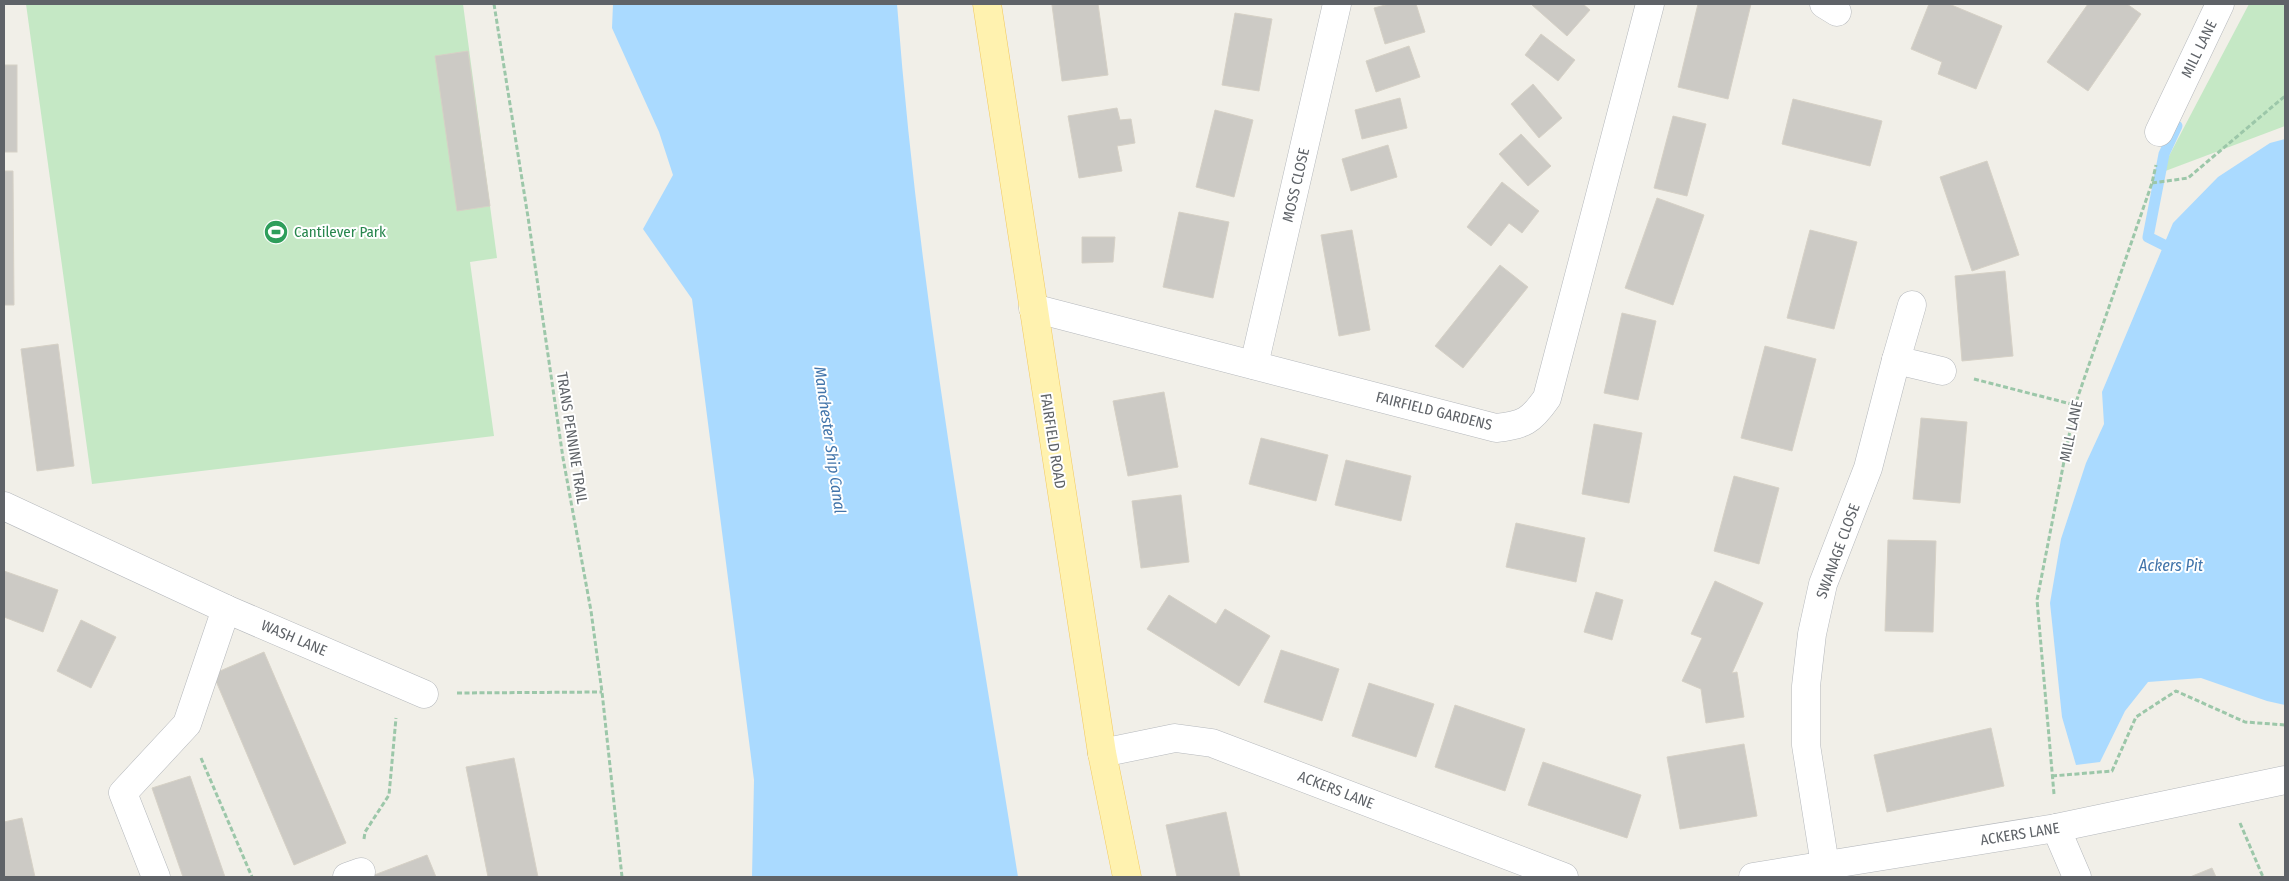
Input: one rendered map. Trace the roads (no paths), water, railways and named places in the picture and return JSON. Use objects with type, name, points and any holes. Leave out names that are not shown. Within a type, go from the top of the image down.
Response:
[{"type":"main road","name":"FAIRFIELD ROAD","points":[[987,4],[1102,753],[1127,877]]},
{"type":"street","name":"MOSS CLOSE","points":[[1254,365],[1337,4]]},
{"type":"street","name":"FAIRFIELD GARDENS","points":[[1033,308],[1496,428],[1517,426],[1535,415],[1547,398],[1650,4]]},
{"type":"street","name":"MILL LANE","points":[[2158,132],[2220,4]]},
{"type":"street","name":"SWANAGE CLOSE","points":[[1825,865],[1806,745],[1806,686],[1812,634],[1823,584],[1868,468],[1912,305]]},
{"type":"street","points":[[1896,360],[1942,371]]},
{"type":"street","name":"WASH LANE","points":[[4,506],[226,609],[424,694]]},
{"type":"street","points":[[156,877],[123,793],[187,724],[226,609]]},
{"type":"street","name":"ACKERS LANE","points":[[1102,753],[1174,738],[1212,743],[1564,877]]},
{"type":"street","name":"ACKERS LANE","points":[[1753,877],[2056,828],[2285,780]]},
{"type":"street","points":[[2056,828],[2078,877]]},
{"type":"water","name":"Manchester Ship Canal","points":[[613,4],[897,4],[919,223],[948,442],[1018,877],[752,877],[754,780],[692,299],[643,229],[673,175],[659,132],[612,28]]},
{"type":"water","name":"Ackers Pit","points":[[2285,139],[2285,705],[2267,701],[2201,678],[2148,682],[2125,711],[2100,762],[2076,765],[2062,717],[2050,603],[2061,539],[2086,463],[2104,424],[2102,392],[2173,223],[2218,177],[2270,143]]},
{"type":"waterway","points":[[2164,245],[2148,237],[2164,154],[2177,126]]},
{"type":"place","name":"Cantilever Park","points":[[276,232]]}]
